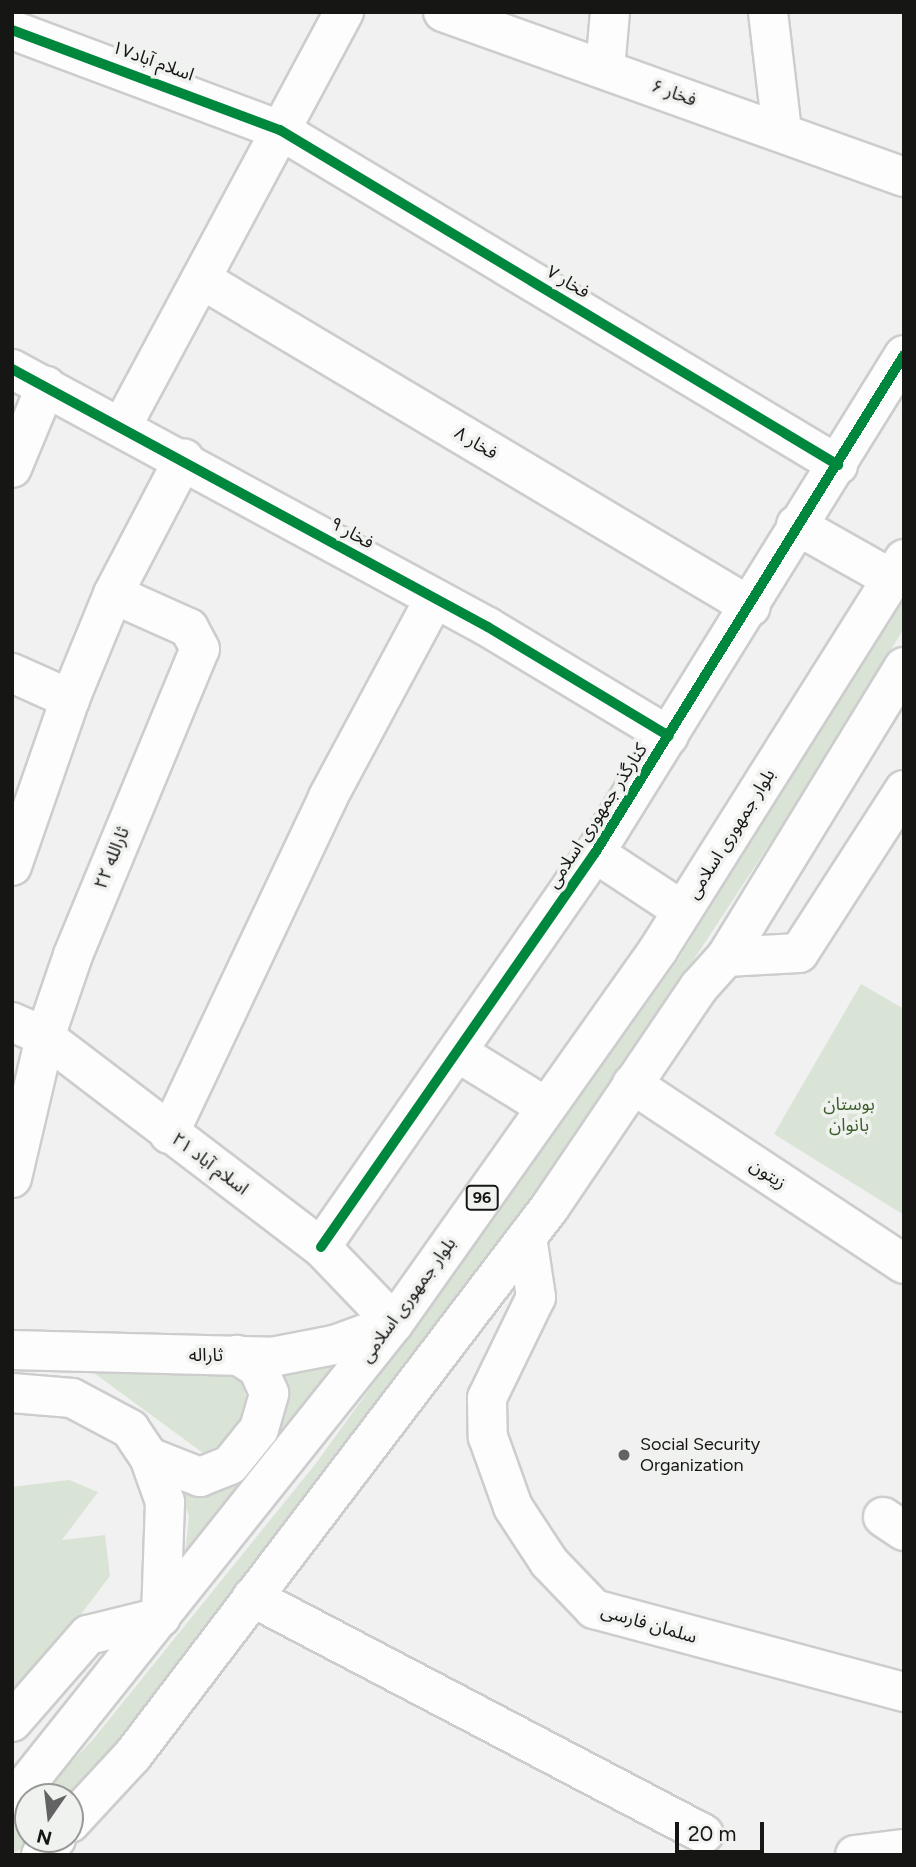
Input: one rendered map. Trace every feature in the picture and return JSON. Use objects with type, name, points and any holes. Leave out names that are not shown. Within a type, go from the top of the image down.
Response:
[{"type":"street","points":[[122,426],[344,12]]},
{"type":"street","name":"فخار ۶","points":[[443,12],[904,177]]},
{"type":"street","points":[[605,69],[610,12]]},
{"type":"street","points":[[768,12],[782,132]]},
{"type":"street","name":"اسلام آباد۱۷","points":[[17,24],[280,130]]},
{"type":"street","name":"فخار ۷","points":[[280,130],[838,465]]},
{"type":"street","name":"فخار ۸","points":[[201,279],[751,607]]},
{"type":"street","name":"کنارگذر جمهوری اسلامی","points":[[321,1247],[595,853],[751,607],[796,526],[838,465],[904,355]]},
{"type":"street","name":"فخار ۹","points":[[12,369],[184,458],[669,736]]},
{"type":"street","points":[[12,468],[46,386]]},
{"type":"street","points":[[12,866],[70,699],[113,594],[184,458]]},
{"type":"street","points":[[796,526],[898,569]]},
{"type":"street","name":"بلوار جمهوری اسلامی","points":[[12,1802],[394,1323],[682,911],[898,569]]},
{"type":"street","name":"ثارالله ۲۲","points":[[12,1178],[28,1030],[200,649],[189,628],[113,594]]},
{"type":"street","points":[[169,1134],[328,797],[434,599]]},
{"type":"street","points":[[84,1808],[133,1755],[527,1237],[632,1084],[726,957],[904,667]]},
{"type":"street","points":[[12,673],[70,699]]},
{"type":"street","points":[[726,957],[799,953],[904,790]]},
{"type":"street","points":[[595,853],[682,911]]},
{"type":"street","name":"اسلام آباد ۲۱","points":[[28,1030],[321,1247],[394,1323]]},
{"type":"street","points":[[457,1052],[546,1107]]},
{"type":"street","name":"زیتون","points":[[632,1084],[904,1264]]},
{"type":"street","name":"سلمان فارسی","points":[[527,1237],[536,1297],[487,1398],[488,1437],[513,1507],[549,1562],[594,1609],[904,1692]]},
{"type":"street","name":"ثاراله","points":[[12,1350],[237,1355],[334,1345],[394,1323]]},
{"type":"street","points":[[149,1457],[200,1477],[230,1465],[259,1429],[269,1393],[258,1368],[237,1355]]},
{"type":"street","points":[[12,1393],[72,1398],[130,1429],[149,1457],[165,1502],[160,1617],[88,1635],[12,1722]]},
{"type":"street","points":[[252,1597],[704,1834]]},
{"type":"street","points":[[855,1855],[904,1849]]},
{"type":"green space","points":[[904,590],[904,628],[807,787],[605,1095],[435,1334],[132,1726],[82,1783],[52,1783],[95,1737],[317,1462],[678,960]]},
{"type":"green space","name":"بوستان بانوان","points":[[861,984],[904,1009],[904,1215],[774,1134]]},
{"type":"green space","points":[[358,1343],[184,1564],[189,1516],[176,1484],[205,1490],[284,1395],[282,1366]]},
{"type":"green space","points":[[212,1369],[242,1382],[249,1410],[236,1437],[207,1456],[90,1370]]},
{"type":"green space","points":[[69,1480],[98,1492],[62,1540],[105,1535],[110,1576],[12,1705],[12,1487]]},
{"type":"green space","points":[[14,1824],[15,1853],[12,1855]]},
{"type":"cycle path","points":[[12,30],[280,130],[838,465]]},
{"type":"cycle path","points":[[321,1247],[595,853],[904,355]]},
{"type":"cycle path","points":[[12,369],[488,627],[669,736]]},
{"type":"place","name":"Social Security Organization","points":[[624,1455]]}]
